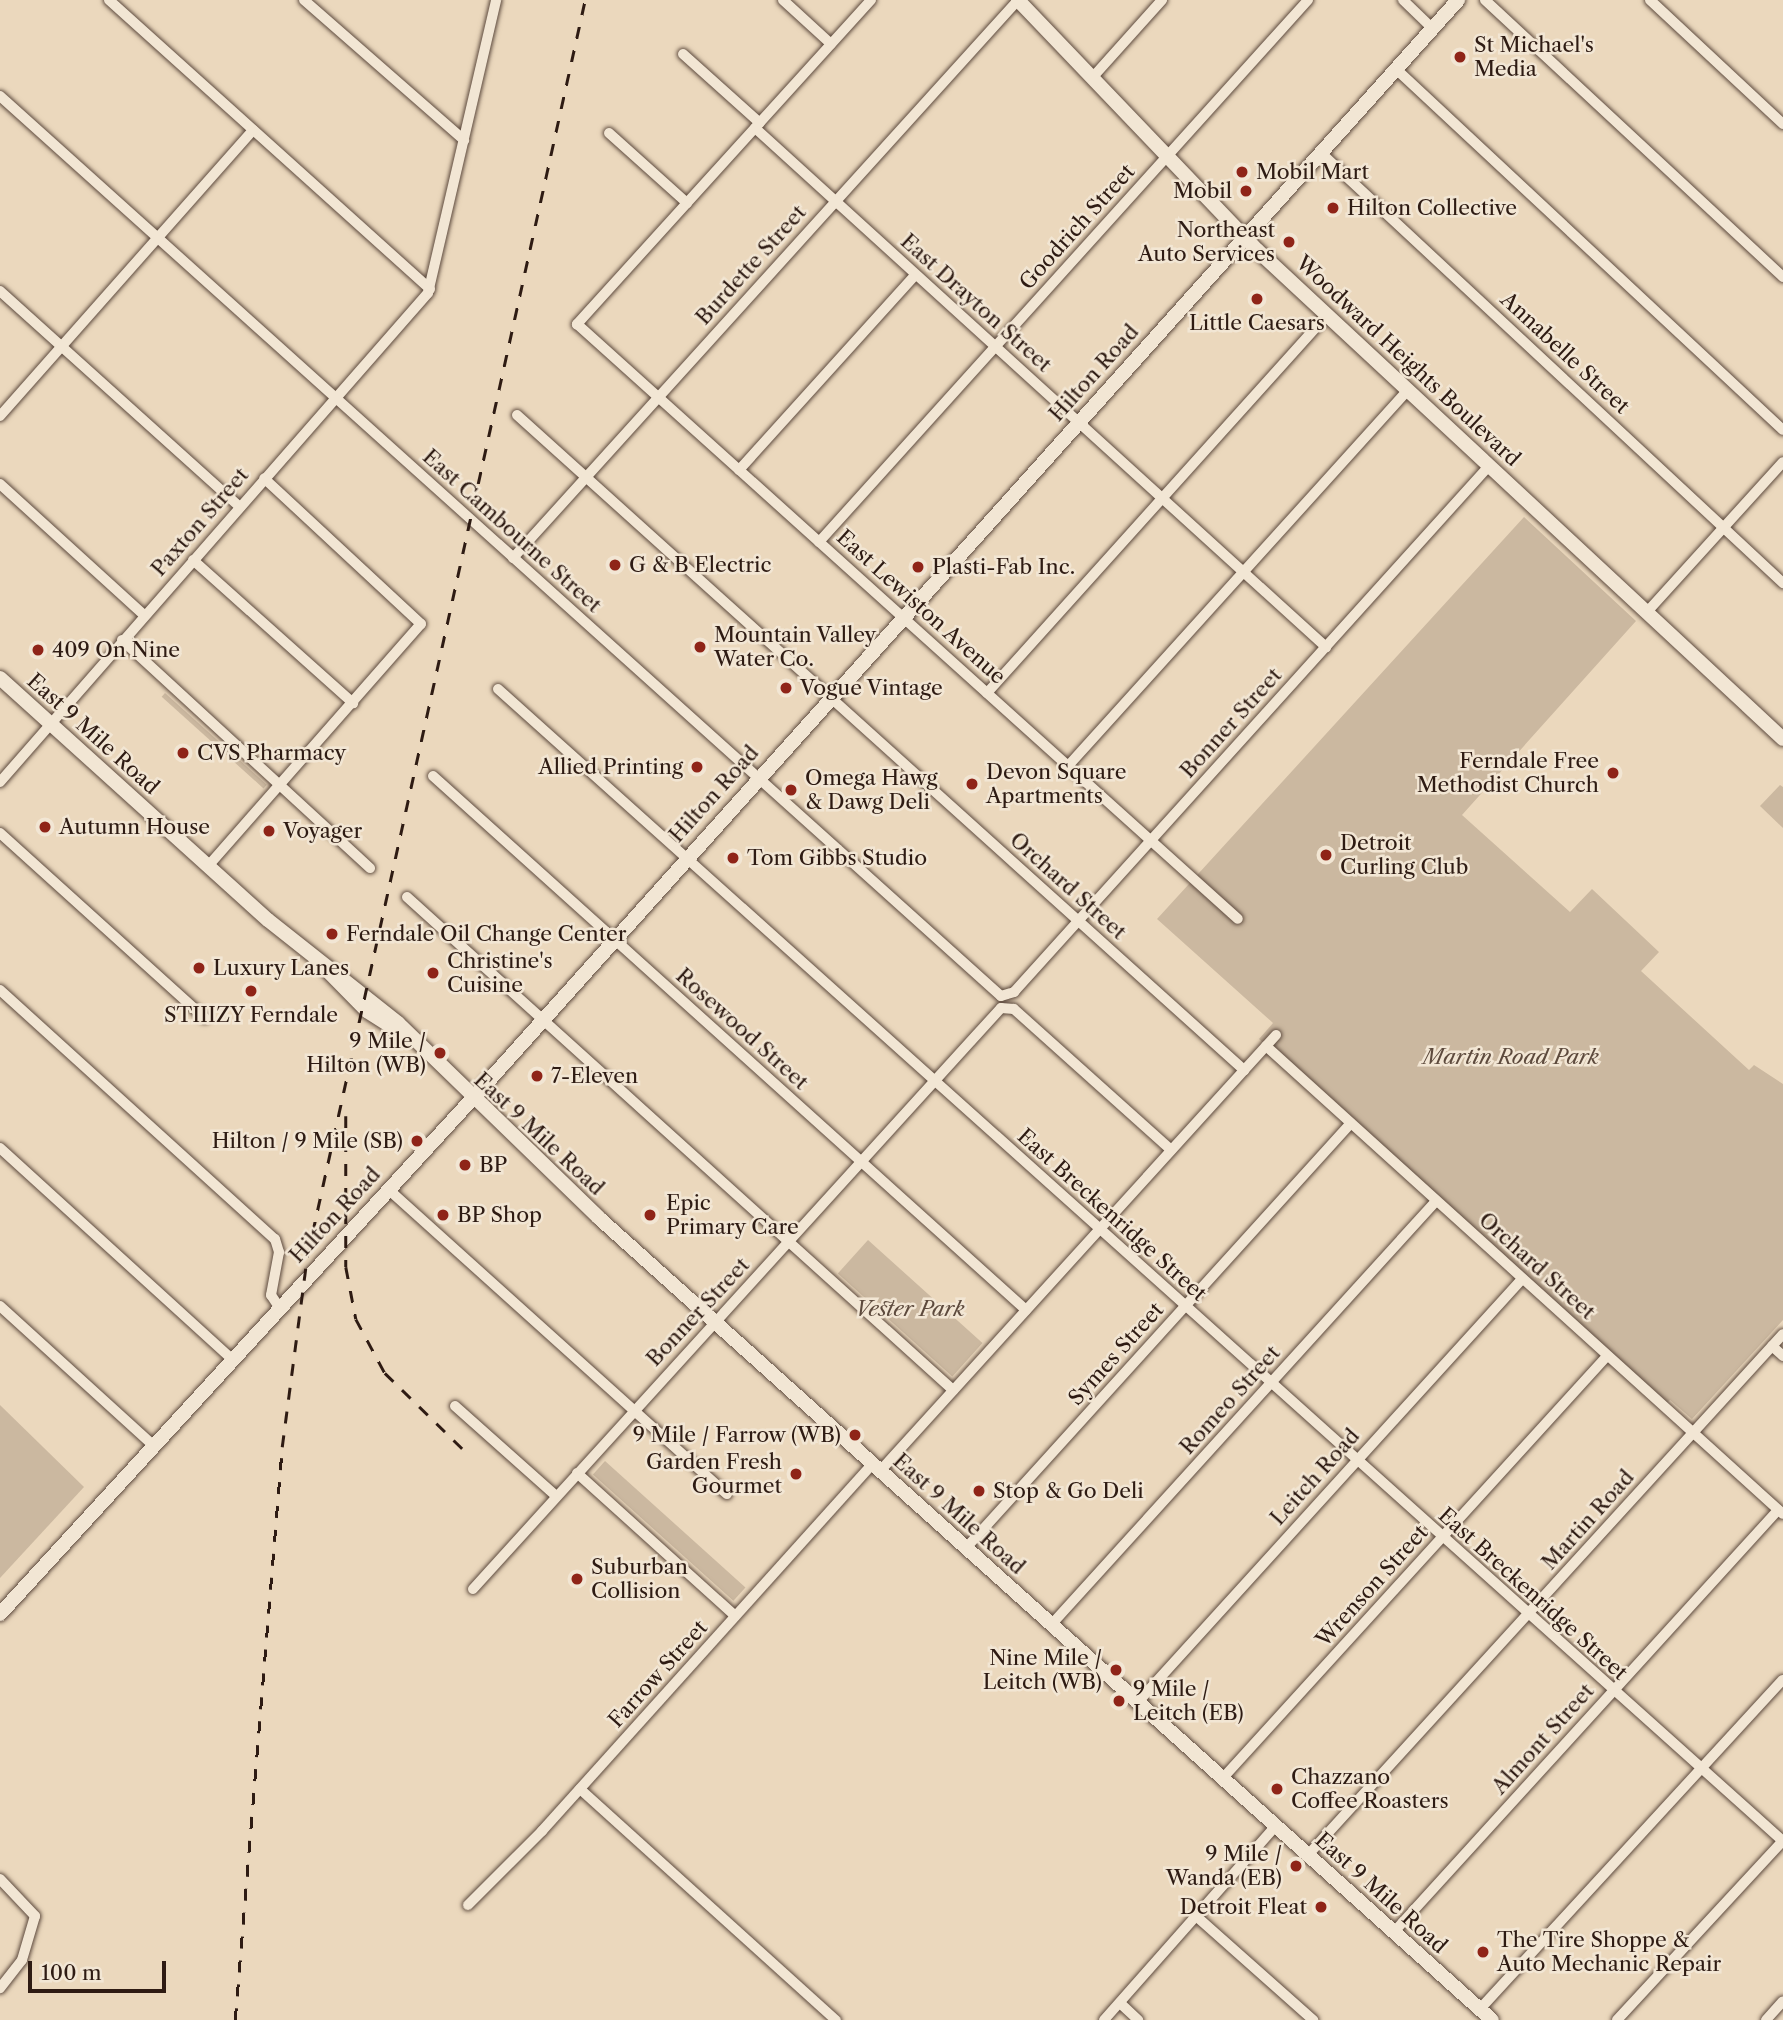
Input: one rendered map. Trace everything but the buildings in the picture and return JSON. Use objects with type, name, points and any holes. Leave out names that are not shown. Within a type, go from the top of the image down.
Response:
[{"type":"street","points":[[108,0],[430,289],[495,0]]},
{"type":"street","points":[[304,0],[464,140]]},
{"type":"street","points":[[783,0],[831,44]]},
{"type":"street","points":[[609,133],[687,203],[871,0]]},
{"type":"street","name":"Woodward Heights Boulevard","points":[[1018,0],[1244,237],[1783,739]]},
{"type":"street","name":"Burdette Street","points":[[513,558],[1018,0]]},
{"type":"street","points":[[1093,78],[1162,0]]},
{"type":"street","name":"Goodrich Street","points":[[819,542],[1308,0]]},
{"type":"street","points":[[1403,0],[1433,28]]},
{"type":"street","name":"Hilton Road","points":[[0,1614],[472,1099],[540,1018],[1458,0]]},
{"type":"street","points":[[1485,0],[1783,277]]},
{"type":"street","points":[[1650,0],[1783,124]]},
{"type":"street","name":"East Drayton Street","points":[[682,54],[915,275],[1326,646]]},
{"type":"street","points":[[1395,69],[1783,430]]},
{"type":"street","name":"East Cambourne Street","points":[[0,96],[998,994]]},
{"type":"street","points":[[0,416],[253,130]]},
{"type":"street","name":"Annabelle Street","points":[[1320,152],[1783,583]]},
{"type":"street","name":"East Lewiston Avenue","points":[[687,203],[577,324],[1238,919]]},
{"type":"street","points":[[739,470],[915,275]]},
{"type":"street","name":"Paxton Street","points":[[0,782],[430,289]]},
{"type":"street","points":[[0,291],[240,507]]},
{"type":"street","points":[[987,692],[1327,315]]},
{"type":"street","points":[[1068,766],[1408,390]]},
{"type":"street","name":"Orchard Street","points":[[517,415],[1244,1070]]},
{"type":"street","points":[[1647,612],[1783,462]]},
{"type":"street","name":"Bonner Street","points":[[998,994],[1014,992],[1489,466]]},
{"type":"street","points":[[209,866],[421,624],[264,478]]},
{"type":"street","points":[[0,484],[144,615]]},
{"type":"street","points":[[193,559],[353,703]]},
{"type":"street","points":[[122,640],[370,868]]},
{"type":"street","name":"East 9 Mile Road","points":[[0,678],[316,959],[328,962],[714,1322],[1492,2020]]},
{"type":"street","name":"East Breckenridge Street","points":[[498,689],[1527,1615],[1783,1841]]},
{"type":"street","name":"Rosewood Street","points":[[433,776],[1026,1310]]},
{"type":"street","points":[[0,833],[205,1018]]},
{"type":"street","points":[[407,897],[953,1390]]},
{"type":"street","points":[[0,990],[278,1242],[271,1295],[279,1307]]},
{"type":"street","name":"Bonner Street","points":[[473,1589],[998,1010],[1011,1007],[1171,1150]]},
{"type":"street","name":"Farrow Street","points":[[468,1905],[580,1789],[735,1616],[953,1390],[1276,1035]]},
{"type":"street","name":"Orchard Street","points":[[1266,1046],[1781,1512]]},
{"type":"street","name":"Symes Street","points":[[966,1548],[1351,1124]]},
{"type":"street","points":[[0,1148],[232,1359]]},
{"type":"street","points":[[388,1189],[727,1494]]},
{"type":"street","name":"Romeo Street","points":[[1051,1625],[1436,1201]]},
{"type":"street","name":"Leitch Road","points":[[1137,1703],[1522,1279]]},
{"type":"street","points":[[0,1306],[153,1445]]},
{"type":"street","name":"Martin Road","points":[[1307,1856],[1783,1334]]},
{"type":"street","points":[[1772,1346],[1783,1356]]},
{"type":"street","name":"Wrenson Street","points":[[1222,1779],[1606,1356]]},
{"type":"street","points":[[455,1406],[556,1496]]},
{"type":"street","points":[[577,1473],[735,1616]]},
{"type":"street","name":"Almont Street","points":[[1393,1933],[1781,1512]]},
{"type":"street","points":[[1480,2009],[1783,1680]]},
{"type":"street","points":[[580,1789],[836,2020]]},
{"type":"street","points":[[1104,2020],[1275,1827]]},
{"type":"street","points":[[1617,2020],[1783,1841]]},
{"type":"street","points":[[0,1879],[33,1910],[22,1960],[0,1988]]},
{"type":"street","points":[[1196,1916],[1313,2020]]},
{"type":"street","points":[[1766,2020],[1783,2001]]},
{"type":"street","points":[[1120,2003],[1138,2020]]},
{"type":"green space","name":"Martin Road Park","points":[[1524,517],[1636,621],[1462,815],[1570,912],[1592,889],[1659,952],[1641,971],[1749,1070],[1754,1065],[1783,1084],[1783,1320],[1692,1419],[1670,1400],[1663,1407],[1259,1039],[1273,1023],[1157,919]]},
{"type":"green space","points":[[165,693],[267,785],[263,788],[162,697]]},
{"type":"green space","points":[[1780,785],[1783,787],[1783,828],[1760,806]]},
{"type":"green space","name":"Vester Park","points":[[868,1240],[982,1343],[952,1376],[838,1273]]},
{"type":"green space","points":[[0,1405],[84,1487],[0,1578]]},
{"type":"green space","points":[[605,1461],[745,1587],[733,1601],[593,1474]]},
{"type":"railway","points":[[235,2020],[282,1447],[307,1257],[585,0]]},
{"type":"railway","points":[[346,1116],[346,1267],[356,1319],[385,1373],[470,1456]]},
{"type":"place","name":"St Michael's Media","points":[[1460,57]]},
{"type":"place","name":"Mobil Mart","points":[[1242,172]]},
{"type":"place","name":"Mobil","points":[[1246,191]]},
{"type":"place","name":"Hilton Collective","points":[[1333,208]]},
{"type":"place","name":"Northeast Auto Services","points":[[1289,242]]},
{"type":"place","name":"Little Caesars","points":[[1257,299]]},
{"type":"place","name":"G & B Electric","points":[[615,565]]},
{"type":"place","name":"Plasti-Fab Inc.","points":[[918,567]]},
{"type":"place","name":"Mountain Valley Water Co.","points":[[700,647]]},
{"type":"place","name":"409 On Nine","points":[[38,650]]},
{"type":"place","name":"Vogue Vintage","points":[[786,688]]},
{"type":"place","name":"CVS Pharmacy","points":[[183,753]]},
{"type":"place","name":"Allied Printing","points":[[697,767]]},
{"type":"place","name":"Ferndale Free Methodist Church","points":[[1613,773]]},
{"type":"place","name":"Devon Square Apartments","points":[[972,784]]},
{"type":"place","name":"Omega Hawg & Dawg Deli","points":[[791,790]]},
{"type":"place","name":"Autumn House","points":[[45,827]]},
{"type":"place","name":"Voyager","points":[[269,831]]},
{"type":"place","name":"Detroit Curling Club","points":[[1326,855]]},
{"type":"place","name":"Tom Gibbs Studio","points":[[733,858]]},
{"type":"place","name":"Ferndale Oil Change Center","points":[[332,934]]},
{"type":"place","name":"Luxury Lanes","points":[[199,968]]},
{"type":"place","name":"Christine's Cuisine","points":[[433,973]]},
{"type":"place","name":"STIIIZY Ferndale","points":[[251,991]]},
{"type":"place","name":"9 Mile / Hilton (WB)","points":[[440,1053]]},
{"type":"place","name":"7-Eleven","points":[[537,1076]]},
{"type":"place","name":"Hilton / 9 Mile (SB)","points":[[417,1141]]},
{"type":"place","name":"BP","points":[[465,1165]]},
{"type":"place","name":"BP Shop","points":[[443,1215]]},
{"type":"place","name":"Epic Primary Care","points":[[650,1215]]},
{"type":"place","name":"9 Mile / Farrow (WB)","points":[[855,1435]]},
{"type":"place","name":"Garden Fresh Gourmet","points":[[796,1474]]},
{"type":"place","name":"Stop & Go Deli","points":[[979,1491]]},
{"type":"place","name":"Suburban Collision","points":[[577,1579]]},
{"type":"place","name":"Nine Mile / Leitch (WB)","points":[[1116,1670]]},
{"type":"place","name":"9 Mile / Leitch (EB)","points":[[1119,1701]]},
{"type":"place","name":"Chazzano Coffee Roasters","points":[[1277,1789]]},
{"type":"place","name":"9 Mile / Wanda (EB)","points":[[1296,1866]]},
{"type":"place","name":"Detroit Fleat","points":[[1321,1907]]},
{"type":"place","name":"The Tire Shoppe & Auto Mechanic Repair","points":[[1483,1952]]}]
